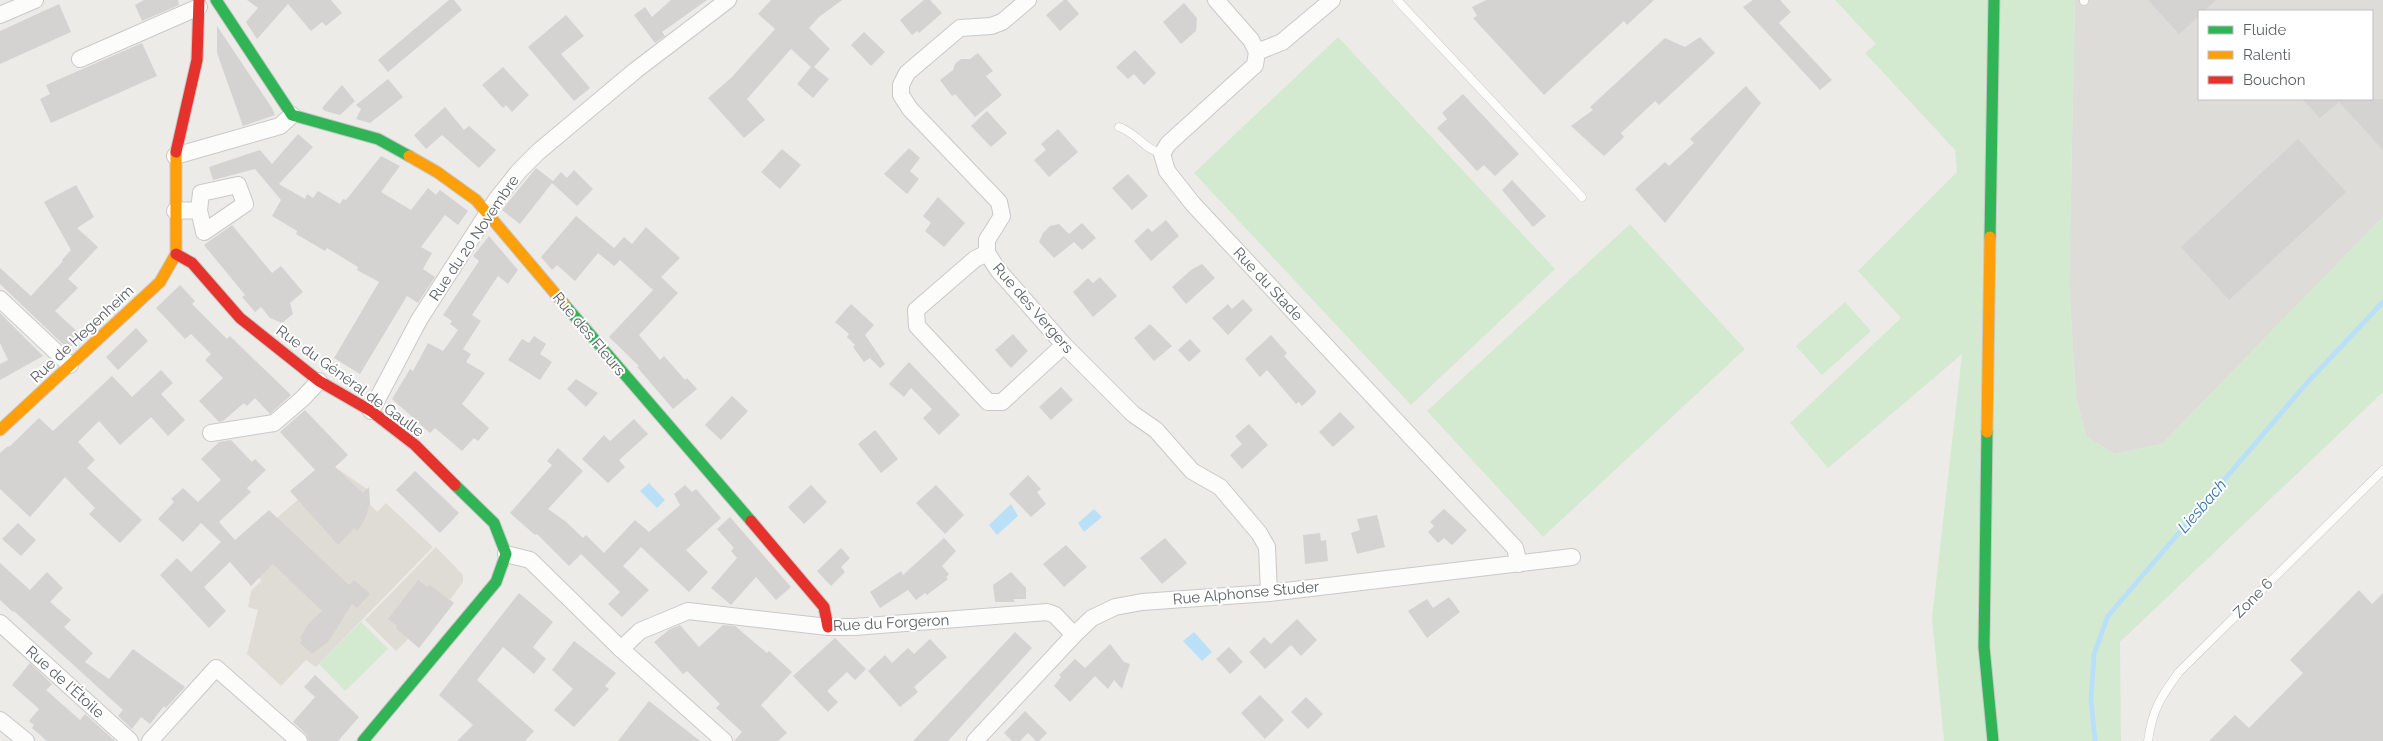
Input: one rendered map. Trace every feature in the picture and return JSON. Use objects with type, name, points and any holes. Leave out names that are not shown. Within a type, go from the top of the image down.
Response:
[{"type":"main road","points":[[216,0],[292,116]]},
{"type":"main road","points":[[1993,741],[1984,647],[1994,0]]},
{"type":"main road","points":[[176,254],[175,156],[197,60],[199,4]]},
{"type":"main road","name":"Rue des Fleurs","points":[[292,116],[378,140],[437,172],[476,200],[802,580],[824,607],[828,627]]},
{"type":"main road","name":"Rue de Hegenheim","points":[[0,430],[160,282],[176,254]]},
{"type":"main road","name":"Rue du Général de Gaulle","points":[[176,254],[192,263],[240,318],[319,380],[371,411],[415,444],[494,522],[506,554]]},
{"type":"main road","points":[[363,741],[496,582],[506,554]]},
{"type":"street","points":[[0,16],[35,0]]},
{"type":"street","name":"Rue du 20 Novembre","points":[[371,411],[420,320],[487,214],[519,171],[538,152],[636,70],[728,0]]},
{"type":"street","name":"Rue des Vergers","points":[[1028,0],[1002,22],[991,26],[960,28],[907,73],[901,85],[901,95],[910,109],[1000,202],[1002,216],[987,240],[987,252],[998,270],[1064,345],[1133,414],[1156,430],[1192,470],[1220,487],[1259,533],[1267,547],[1269,593]]},
{"type":"street","points":[[1162,154],[1168,144],[1254,65],[1257,52],[1251,40],[1216,0]]},
{"type":"street","points":[[1257,52],[1282,42],[1332,0]]},
{"type":"street","points":[[80,59],[199,4]]},
{"type":"street","points":[[175,156],[280,126],[292,116]]},
{"type":"street","name":"Rue du Stade","points":[[1162,154],[1166,170],[1193,204],[1515,548],[1519,564]]},
{"type":"street","points":[[175,211],[200,210]]},
{"type":"street","points":[[987,252],[975,259],[916,310],[917,326],[988,402],[1002,402],[1064,345]]},
{"type":"street","points":[[0,298],[70,365]]},
{"type":"street","points":[[211,433],[274,423],[302,399],[319,380]]},
{"type":"street","points":[[506,554],[530,560],[621,649],[724,741]]},
{"type":"street","name":"Rue Alphonse Studer","points":[[975,741],[1074,635],[1092,618],[1115,607],[1142,602],[1269,593],[1572,557]]},
{"type":"street","name":"Rue du Forgeron","points":[[621,649],[640,631],[688,611],[828,627],[854,628],[1047,612],[1055,616],[1074,635]]},
{"type":"street","name":"Rue de l'Étoile","points":[[0,623],[130,741]]},
{"type":"street","points":[[150,741],[216,668],[299,741]]},
{"type":"street","points":[[0,720],[26,741]]},
{"type":"lane","points":[[1397,0],[1582,196]]},
{"type":"lane","points":[[1119,127],[1130,131],[1148,150],[1162,154]]},
{"type":"lane","name":"Zone 6","points":[[2148,741],[2150,728],[2160,698],[2179,672],[2383,470]]},
{"type":"shaded area","points":[[2075,0],[2383,0],[2383,217],[2162,444],[2115,454],[2086,437],[2076,397],[2069,285]]},
{"type":"shaded area","points":[[335,467],[367,489],[370,504],[377,512],[386,503],[433,547],[316,667],[306,660],[281,686],[247,654],[258,610],[248,607],[251,591],[261,581],[245,546]]},
{"type":"shaded area","points":[[436,547],[463,575],[463,582],[450,600],[429,584],[395,628],[408,639],[396,651],[365,620]]},
{"type":"green space","points":[[1835,0],[2075,0],[2069,285],[2076,397],[2086,437],[2115,454],[2162,444],[2383,217],[2383,392],[2120,642],[2121,741],[1944,741],[1932,618],[1962,354],[1828,468],[1790,423],[1901,318],[1858,271],[1957,172],[1955,150],[1865,53],[1876,44]]},
{"type":"green space","points":[[1338,37],[1555,269],[1411,405],[1194,173]]},
{"type":"green space","points":[[1630,224],[1745,349],[1543,537],[1427,411]]},
{"type":"green space","points":[[1845,302],[1871,331],[1822,375],[1796,346]]},
{"type":"green space","points":[[361,622],[388,649],[345,691],[319,664]]},
{"type":"water","points":[[649,483],[665,500],[657,508],[640,491]]},
{"type":"water","points":[[1011,504],[1018,516],[997,535],[989,525]]},
{"type":"water","points":[[1094,509],[1102,517],[1084,532],[1078,523]]},
{"type":"water","points":[[1194,632],[1212,652],[1202,661],[1183,641]]},
{"type":"building","points":[[144,0],[178,0],[179,5],[142,21],[135,5]]},
{"type":"building","points":[[247,0],[331,0],[342,13],[326,26],[322,22],[311,31],[288,4],[257,39],[246,22],[258,8]]},
{"type":"building","points":[[449,0],[454,0],[462,10],[388,72],[378,60]]},
{"type":"building","points":[[671,0],[707,0],[662,32],[665,36],[655,43],[634,15],[645,7],[652,17]]},
{"type":"building","points":[[771,0],[842,0],[819,17],[809,28],[830,49],[814,67],[829,79],[813,98],[797,84],[811,67],[791,49],[747,99],[765,120],[744,138],[708,98],[732,77],[775,29],[758,14]]},
{"type":"building","points":[[924,0],[930,0],[942,13],[919,33],[917,31],[912,35],[900,20]]},
{"type":"building","points":[[1064,0],[1067,0],[1079,14],[1060,31],[1046,15]]},
{"type":"building","points":[[1486,0],[1654,0],[1627,25],[1624,21],[1544,95],[1473,18],[1477,16],[1472,7]]},
{"type":"building","points":[[1753,0],[1780,0],[1791,12],[1779,23],[1832,80],[1820,90],[1743,7]]},
{"type":"building","points":[[2148,0],[2216,0],[2205,10],[2198,10],[2198,17],[2179,34]]},
{"type":"building","points":[[1184,3],[1197,18],[1196,31],[1181,44],[1163,22]]},
{"type":"building","points":[[59,4],[71,32],[0,64],[0,31]]},
{"type":"building","points":[[566,15],[584,36],[561,54],[590,88],[574,101],[528,47]]},
{"type":"building","points":[[217,26],[275,115],[243,126],[217,53]]},
{"type":"building","points":[[864,32],[885,52],[871,66],[851,45]]},
{"type":"building","points":[[1700,37],[1715,53],[1659,105],[1655,101],[1621,133],[1624,137],[1604,156],[1571,126],[1593,110],[1590,107],[1665,38],[1685,47]]},
{"type":"building","points":[[142,43],[157,76],[51,123],[40,99],[50,94],[46,85]]},
{"type":"building","points":[[1135,50],[1156,73],[1144,85],[1134,74],[1128,79],[1116,67]]},
{"type":"building","points":[[978,53],[993,71],[986,76],[1002,95],[975,117],[955,94],[952,96],[940,80],[953,70],[955,64],[961,59],[970,59]]},
{"type":"building","points":[[503,67],[529,95],[512,112],[506,105],[503,108],[482,85]]},
{"type":"building","points":[[388,79],[403,97],[370,123],[356,119],[361,109],[356,105]]},
{"type":"building","points":[[342,85],[355,101],[340,115],[325,111],[322,108]]},
{"type":"building","points":[[1746,86],[1761,103],[1665,223],[1635,189],[1665,162],[1669,166],[1694,143],[1690,139]]},
{"type":"building","points":[[1463,94],[1519,154],[1495,176],[1484,165],[1477,171],[1437,128],[1447,119],[1442,113]]},
{"type":"building","points":[[2383,99],[2383,150],[2339,102],[2320,118],[2303,100]]},
{"type":"building","points":[[445,107],[464,130],[469,126],[496,150],[479,168],[442,135],[426,149],[414,135]]},
{"type":"building","points":[[987,111],[1007,133],[991,147],[971,126]]},
{"type":"building","points":[[1058,129],[1078,152],[1049,177],[1034,160],[1046,150],[1041,144]]},
{"type":"building","points":[[298,134],[313,147],[279,184],[305,199],[307,194],[313,198],[318,191],[340,204],[343,199],[346,200],[381,156],[400,166],[381,192],[411,210],[428,188],[436,195],[440,190],[468,211],[458,225],[445,215],[421,247],[432,253],[423,269],[435,277],[418,303],[407,296],[360,374],[334,358],[379,282],[357,270],[358,267],[327,248],[325,251],[296,234],[297,231],[272,216],[281,200],[255,169],[213,180],[209,167],[260,150],[272,164]]},
{"type":"building","points":[[2298,139],[2346,192],[2229,300],[2181,247]]},
{"type":"building","points":[[909,148],[920,158],[910,171],[919,179],[907,194],[884,174]]},
{"type":"building","points":[[782,149],[801,165],[780,189],[761,172]]},
{"type":"building","points":[[536,168],[553,181],[561,172],[567,178],[574,170],[593,189],[577,206],[552,183],[520,224],[502,210]]},
{"type":"building","points":[[1128,174],[1148,196],[1132,210],[1112,188]]},
{"type":"building","points":[[1512,180],[1546,216],[1533,227],[1502,190]]},
{"type":"building","points":[[76,185],[94,217],[77,228],[98,247],[68,279],[78,288],[55,311],[82,336],[68,349],[0,284],[0,268],[31,296],[71,250],[44,202]]},
{"type":"building","points":[[938,197],[965,223],[944,247],[925,231],[931,223],[923,216]]},
{"type":"building","points":[[576,216],[614,248],[624,237],[632,244],[646,227],[680,258],[661,277],[678,293],[639,335],[660,360],[664,356],[685,380],[687,378],[697,389],[673,409],[637,367],[639,366],[609,337],[653,290],[620,260],[614,266],[598,253],[575,281],[557,265],[552,270],[541,257]]},
{"type":"building","points":[[1166,220],[1179,236],[1151,261],[1134,241],[1148,228],[1152,232]]},
{"type":"building","points":[[1082,223],[1096,238],[1082,250],[1074,242],[1054,258],[1039,242],[1043,233],[1050,226],[1059,224],[1069,234]]},
{"type":"building","points":[[232,225],[272,273],[281,266],[303,292],[290,303],[293,314],[282,323],[270,318],[261,307],[255,312],[242,297],[245,295],[204,245]]},
{"type":"building","points":[[489,236],[518,270],[508,284],[498,276],[472,315],[481,321],[463,349],[471,354],[466,362],[485,373],[462,404],[489,428],[478,441],[474,438],[462,451],[435,428],[430,433],[392,399],[410,369],[413,371],[428,343],[443,351],[458,330],[450,324],[452,321],[443,315],[479,261],[473,256]]},
{"type":"building","points":[[1202,264],[1215,278],[1186,304],[1172,287],[1191,270]]},
{"type":"building","points":[[1100,277],[1117,296],[1093,317],[1073,292],[1088,278],[1093,283]]},
{"type":"building","points":[[180,285],[195,301],[192,304],[227,339],[230,336],[291,395],[270,414],[255,398],[247,406],[244,403],[223,421],[219,422],[199,401],[223,378],[205,360],[211,354],[191,334],[185,339],[156,308]]},
{"type":"building","points":[[1243,299],[1253,310],[1228,335],[1212,318],[1228,304],[1232,309]]},
{"type":"building","points":[[851,304],[874,325],[865,335],[885,364],[880,368],[870,358],[864,362],[853,347],[855,345],[847,337],[849,334],[835,322]]},
{"type":"building","points":[[0,313],[43,356],[0,380],[0,364],[8,360],[0,343]]},
{"type":"building","points":[[1150,324],[1172,346],[1154,361],[1134,338]]},
{"type":"building","points":[[136,328],[148,341],[118,370],[106,357]]},
{"type":"building","points":[[1013,334],[1028,351],[1011,368],[995,350]]},
{"type":"building","points":[[1271,335],[1287,353],[1284,356],[1316,391],[1302,406],[1299,402],[1296,404],[1267,370],[1260,377],[1245,359]]},
{"type":"building","points":[[534,336],[546,344],[540,354],[552,362],[540,380],[508,360],[522,339],[529,343]]},
{"type":"building","points":[[1190,339],[1201,351],[1189,362],[1178,350]]},
{"type":"building","points":[[909,362],[960,415],[939,435],[923,418],[932,409],[911,388],[904,397],[889,384]]},
{"type":"building","points":[[161,370],[173,383],[161,394],[185,420],[168,436],[151,417],[120,445],[99,421],[78,442],[95,460],[87,468],[142,520],[120,543],[89,514],[95,508],[65,477],[30,517],[0,489],[0,453],[9,447],[39,418],[53,431],[112,376],[132,397]]},
{"type":"building","points":[[576,379],[598,393],[586,407],[567,389]]},
{"type":"building","points":[[1061,387],[1073,400],[1051,420],[1039,407]]},
{"type":"building","points":[[732,396],[748,411],[721,440],[705,425]]},
{"type":"building","points":[[305,410],[348,455],[335,467],[363,493],[369,487],[370,504],[364,521],[357,531],[354,528],[338,545],[290,491],[315,470],[280,432]]},
{"type":"building","points":[[1340,412],[1355,427],[1333,447],[1319,432]]},
{"type":"building","points":[[634,419],[648,434],[619,460],[625,467],[608,483],[582,459],[604,435],[610,441]]},
{"type":"building","points":[[1249,424],[1268,445],[1242,469],[1230,455],[1242,444],[1235,436]]},
{"type":"building","points":[[875,430],[898,459],[881,473],[858,444]]},
{"type":"building","points":[[231,440],[252,462],[255,459],[266,470],[247,488],[251,492],[219,522],[235,540],[269,510],[349,585],[354,580],[370,594],[357,608],[352,604],[329,641],[312,654],[300,643],[302,640],[300,638],[308,624],[322,611],[273,564],[251,586],[230,562],[204,587],[226,611],[209,628],[160,575],[177,558],[191,572],[221,542],[201,523],[183,542],[158,519],[174,502],[171,499],[183,488],[198,502],[221,480],[201,459],[219,442]]},
{"type":"building","points":[[558,448],[583,471],[548,509],[565,521],[583,538],[586,535],[604,553],[635,520],[649,532],[680,505],[674,494],[685,485],[692,492],[696,489],[721,518],[686,550],[708,572],[689,592],[641,547],[623,566],[649,590],[622,617],[608,604],[620,592],[581,554],[569,566],[537,534],[535,535],[510,513],[552,465],[547,461]]},
{"type":"building","points":[[415,471],[459,513],[440,533],[396,490]]},
{"type":"building","points":[[1028,475],[1041,489],[1037,492],[1046,504],[1031,517],[1009,494]]},
{"type":"building","points":[[811,485],[827,502],[804,524],[788,507]]},
{"type":"building","points":[[936,485],[964,515],[945,534],[916,503]]},
{"type":"building","points":[[1444,509],[1467,530],[1452,545],[1444,538],[1438,543],[1428,532],[1434,526],[1430,522]]},
{"type":"building","points":[[1377,515],[1385,547],[1357,554],[1351,533],[1360,530],[1357,519]]},
{"type":"building","points":[[730,517],[791,587],[776,600],[756,577],[731,605],[711,588],[737,558],[731,551],[734,548],[717,529]]},
{"type":"building","points":[[18,523],[36,540],[21,556],[2,539]]},
{"type":"building","points":[[1320,533],[1321,541],[1326,540],[1328,561],[1305,564],[1303,535]]},
{"type":"building","points":[[944,538],[956,551],[942,566],[949,574],[946,577],[948,579],[927,595],[925,593],[916,600],[908,590],[880,608],[870,592],[901,571],[903,575]]},
{"type":"building","points":[[1165,538],[1187,563],[1162,584],[1140,558]]},
{"type":"building","points":[[1066,545],[1087,567],[1064,587],[1043,564]]},
{"type":"building","points":[[841,548],[850,558],[841,567],[845,572],[831,586],[817,571]]},
{"type":"building","points":[[0,563],[30,590],[47,572],[63,588],[50,602],[71,620],[64,627],[93,653],[85,662],[109,679],[133,649],[185,687],[166,708],[164,706],[150,724],[141,717],[132,729],[118,716],[123,710],[0,600]]},
{"type":"building","points":[[1011,572],[1026,588],[1026,599],[1013,599],[1015,602],[995,602],[993,585]]},
{"type":"building","points":[[418,580],[427,587],[429,584],[454,603],[419,648],[395,628],[397,626],[388,619]]},
{"type":"building","points":[[2359,590],[2372,604],[2383,593],[2383,741],[2209,741],[2235,715],[2249,728],[2303,673],[2290,660]]},
{"type":"building","points":[[519,593],[553,622],[533,647],[546,659],[534,674],[503,647],[477,680],[534,731],[525,741],[457,741],[473,725],[439,695]]},
{"type":"building","points":[[1449,597],[1460,612],[1427,638],[1408,611],[1427,599],[1433,608]]},
{"type":"building","points":[[1297,619],[1317,640],[1301,656],[1291,645],[1265,669],[1249,652],[1264,637],[1271,644]]},
{"type":"building","points":[[680,625],[699,647],[723,625],[735,626],[767,653],[769,651],[792,672],[761,705],[787,733],[778,741],[734,741],[742,732],[716,708],[720,704],[687,671],[683,674],[654,642],[670,629]]},
{"type":"building","points":[[1015,632],[1032,648],[948,741],[913,741]]},
{"type":"building","points":[[835,638],[866,669],[855,680],[847,672],[827,691],[838,702],[828,712],[793,676]]},
{"type":"building","points":[[930,639],[947,657],[914,687],[918,692],[900,707],[868,671],[885,655],[892,663],[908,648],[914,654]]},
{"type":"building","points":[[574,641],[616,673],[605,686],[609,689],[574,727],[554,710],[573,689],[552,670]]},
{"type":"building","points":[[1110,644],[1124,662],[1130,664],[1122,689],[1114,680],[1108,689],[1095,676],[1070,702],[1054,686],[1061,677],[1059,675],[1075,659],[1085,668]]},
{"type":"building","points":[[1229,647],[1243,662],[1230,674],[1216,659]]},
{"type":"building","points":[[30,663],[52,684],[46,690],[80,720],[85,714],[115,741],[47,741],[32,728],[34,725],[29,721],[39,709],[12,685]]},
{"type":"building","points":[[315,675],[359,717],[338,741],[309,741],[306,734],[293,722],[315,697],[304,687]]},
{"type":"building","points":[[1260,695],[1284,720],[1265,739],[1241,713]]},
{"type":"building","points":[[1306,697],[1323,714],[1308,729],[1291,712]]},
{"type":"building","points":[[649,701],[700,741],[618,741]]},
{"type":"building","points":[[1025,711],[1047,733],[1039,741],[1036,741],[1028,733],[1020,741],[1012,741],[1004,733]]},
{"type":"waterway","name":"Liesbach","points":[[2095,741],[2091,700],[2094,654],[2108,616],[2306,384],[2383,302]]},
{"type":"traffic: fast","points":[[216,0],[292,115],[378,139],[409,156]]},
{"type":"traffic: fast","points":[[1990,237],[1994,0]]},
{"type":"traffic: fast","points":[[564,304],[751,521]]},
{"type":"traffic: fast","points":[[1987,432],[1984,647],[1993,741]]},
{"type":"traffic: fast","points":[[363,741],[496,582],[506,554],[494,523],[455,485]]},
{"type":"traffic: slow","points":[[0,430],[160,282],[176,254],[176,152]]},
{"type":"traffic: slow","points":[[409,156],[437,172],[476,200],[564,304]]},
{"type":"traffic: slow","points":[[1987,432],[1990,237]]},
{"type":"traffic: jam","points":[[176,152],[197,60],[199,0]]},
{"type":"traffic: jam","points":[[176,254],[192,263],[240,318],[319,381],[371,411],[415,445],[455,485]]},
{"type":"traffic: jam","points":[[751,521],[824,607],[828,627]]}]
